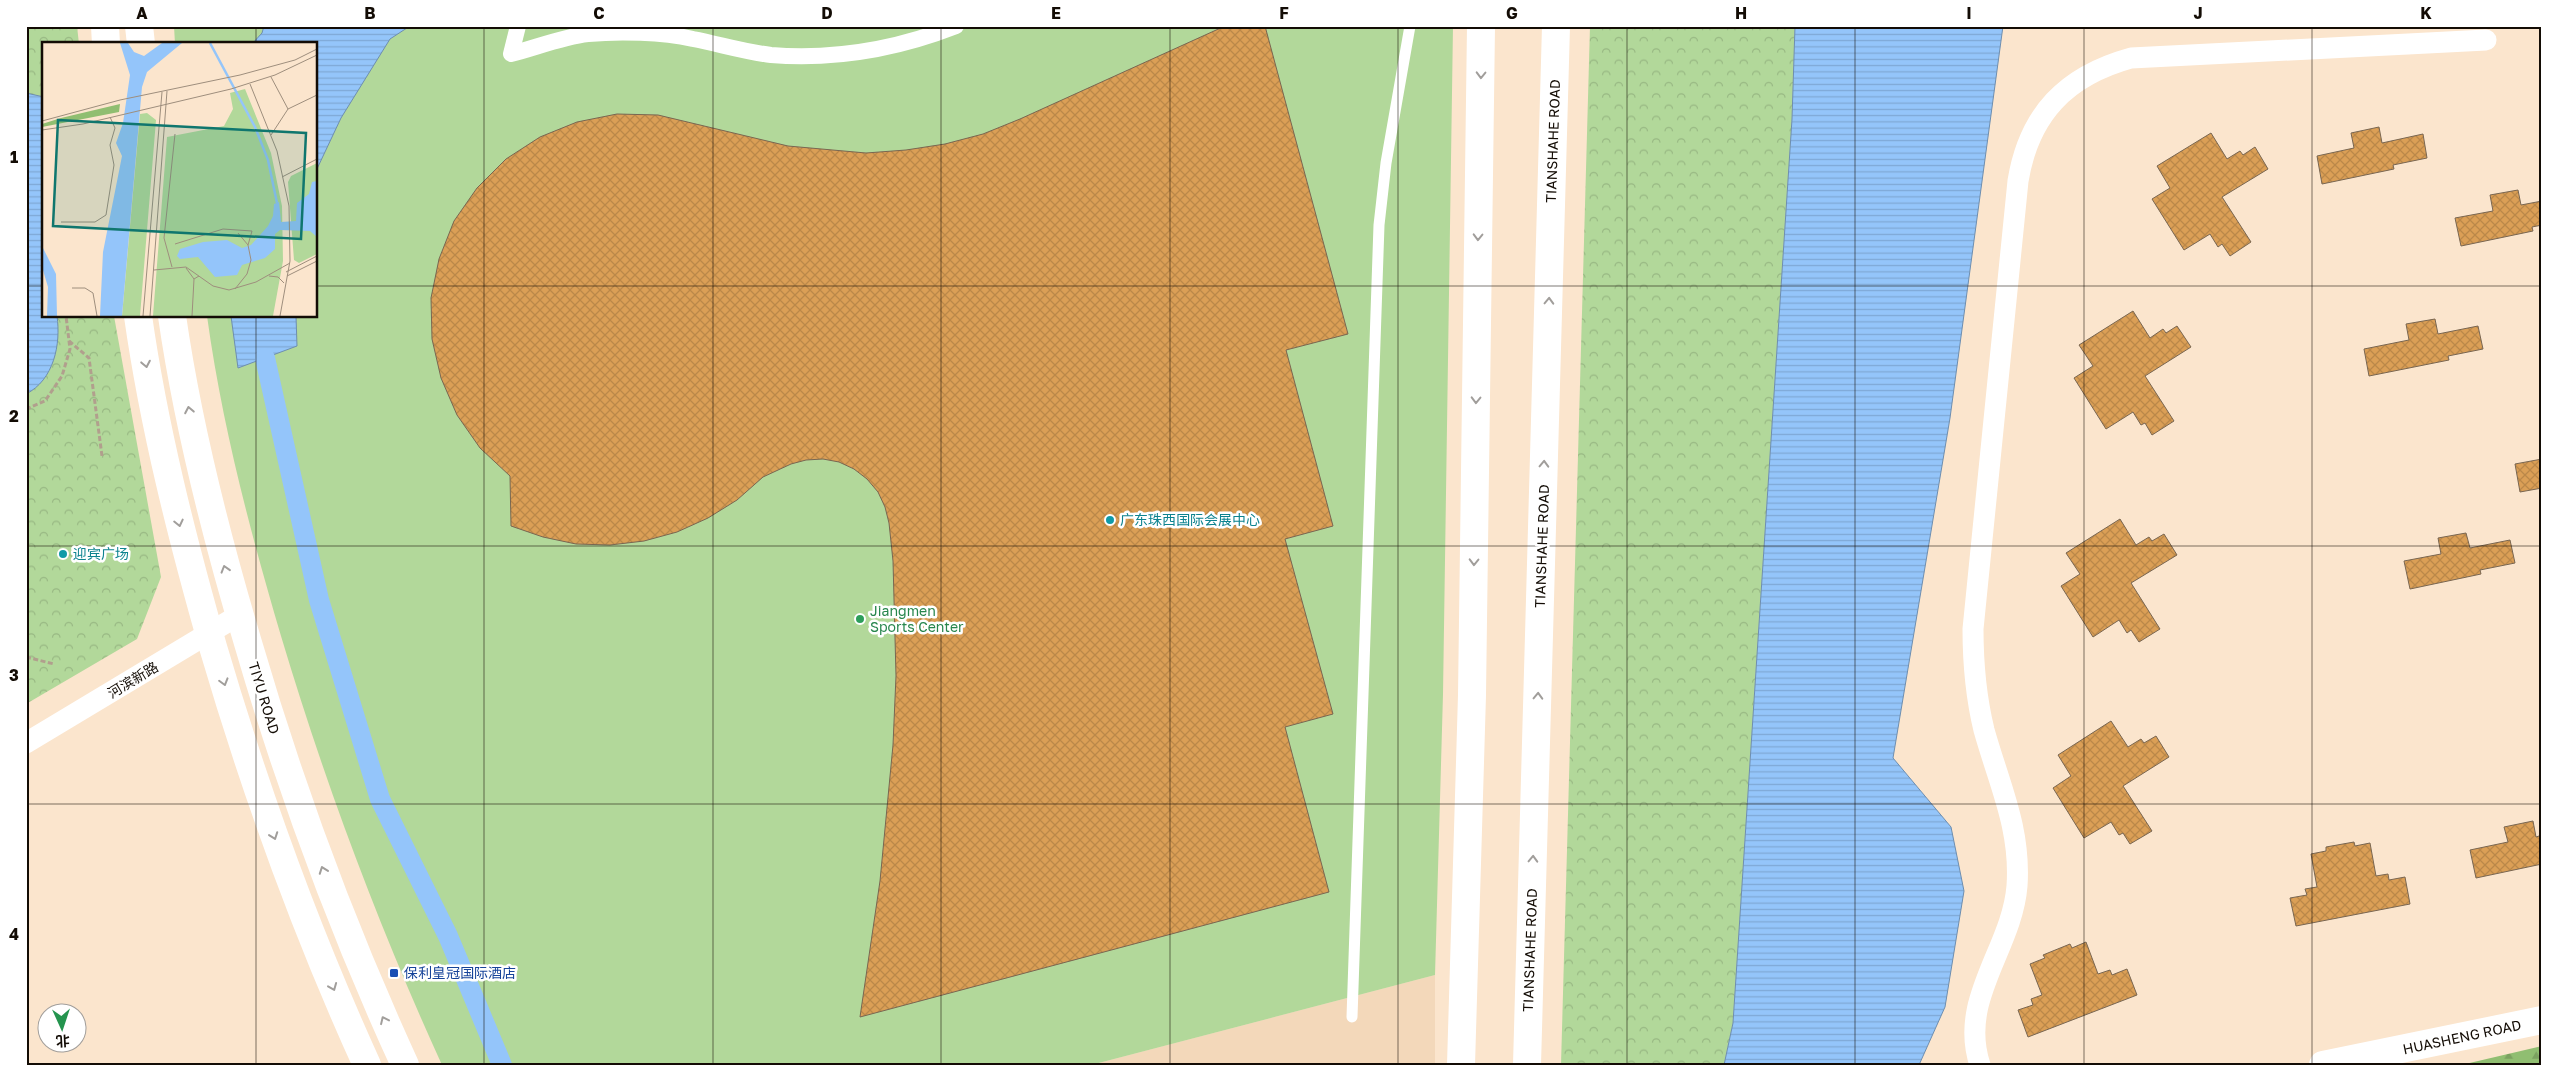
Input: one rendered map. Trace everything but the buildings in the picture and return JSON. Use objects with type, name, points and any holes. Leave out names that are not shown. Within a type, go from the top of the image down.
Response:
[{"type":"main road","points":[[105,26],[106,42]]},
{"type":"main road","points":[[1461,1065],[1472,695],[1481,26]]},
{"type":"main road","name":"TIANSHAHE ROAD","points":[[1527,1065],[1556,26]]},
{"type":"main road","points":[[138,318],[162,449],[188,562],[244,750],[290,879],[362,1061]]},
{"type":"main road","name":"TIYU ROAD","points":[[172,318],[195,442],[221,553],[276,740],[325,876],[405,1065]]},
{"type":"main road","name":"HUASHENG ROAD","points":[[2324,1065],[2542,1020]]},
{"type":"street","points":[[518,26],[511,54],[587,34],[671,35],[770,54],[810,56],[850,54],[889,48],[927,38],[956,26]]},
{"type":"street","points":[[657,26],[671,35]]},
{"type":"street","points":[[1980,1065],[1976,1044],[1976,1011],[1984,980],[2011,915],[2016,888],[2018,860],[2015,833],[2009,807],[1978,707],[1974,681],[1973,629],[2018,181],[2027,142],[2047,108],[2076,81],[2102,67],[2131,58],[2486,40]]},
{"type":"street","name":"河滨新路","points":[[26,743],[210,635],[239,615]]},
{"type":"lane","points":[[1352,1017],[1379,225],[1386,163],[1410,26]]},
{"type":"path","points":[[26,409],[45,401],[62,376],[70,350],[66,318]]},
{"type":"path","points":[[69,341],[89,358],[102,456]]},
{"type":"path","points":[[26,657],[54,664]]},
{"type":"shaded area","points":[[1435,975],[1435,1065],[1091,1065]]},
{"type":"green space","points":[[26,26],[77,26],[79,42],[42,42],[42,318],[114,318],[161,577],[137,639],[26,704]]},
{"type":"green space","name":"Jiangmen Sports Center","points":[[174,26],[1453,26],[1443,694],[1435,975],[1091,1065],[442,1065],[396,960],[354,853],[298,691],[238,478],[213,357],[207,318],[318,318],[318,42],[175,42]]},
{"type":"green space","points":[[1590,26],[1795,26],[1792,119],[1733,1023],[1724,1065],[1561,1065]]},
{"type":"green space","points":[[2542,1046],[2542,1065],[2461,1065]]},
{"type":"water","points":[[264,26],[410,26],[390,39],[341,118],[318,167],[318,42],[254,42],[262,33]]},
{"type":"water","points":[[1795,26],[2003,26],[1950,418],[1893,758],[1951,827],[1964,891],[1945,1007],[1919,1065],[1724,1065],[1733,1023],[1792,119]]},
{"type":"water","points":[[26,93],[42,97],[42,318],[57,318],[58,338],[54,360],[49,371],[36,388],[26,394]]},
{"type":"water","points":[[231,318],[296,318],[297,346],[238,368]]},
{"type":"waterway","points":[[265,358],[319,600],[380,799],[448,936],[502,1065]]},
{"type":"place","name":"广东珠西国际会展中心","points":[[1110,520]]},
{"type":"place","name":"迎宾广场","points":[[63,554]]},
{"type":"place","name":"Jiangmen Sports Center","points":[[860,619]]},
{"type":"place","name":"保利皇冠国际酒店","points":[[394,973]]}]
